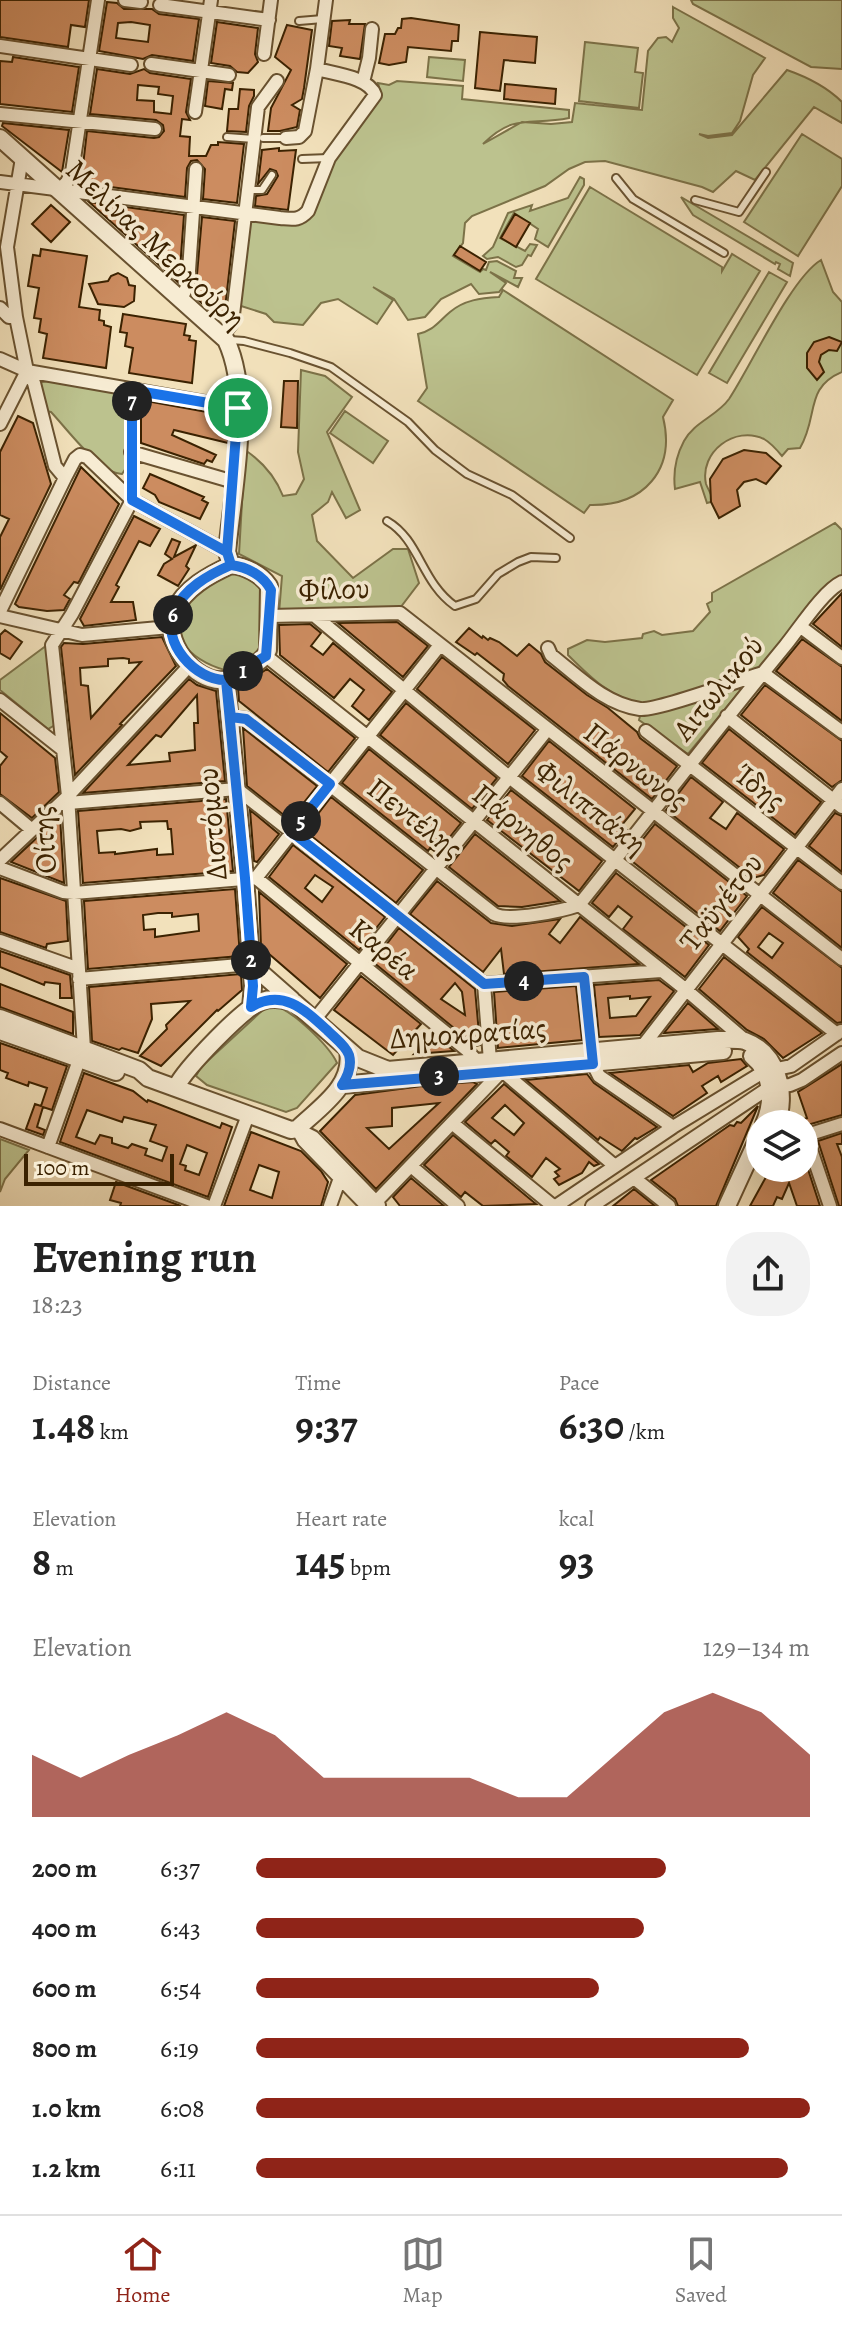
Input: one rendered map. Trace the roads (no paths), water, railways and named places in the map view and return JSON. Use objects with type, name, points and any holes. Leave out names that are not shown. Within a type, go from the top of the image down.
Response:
[{"type":"street","points":[[59,190],[72,172],[98,0]]},
{"type":"street","points":[[125,0],[141,2]]},
{"type":"street","points":[[264,54],[271,0]]},
{"type":"street","points":[[286,138],[299,137],[305,131],[326,0]]},
{"type":"street","points":[[160,5],[210,6],[269,20]]},
{"type":"street","points":[[195,112],[210,6]]},
{"type":"street","points":[[363,82],[372,29]]},
{"type":"street","points":[[0,46],[131,65]]},
{"type":"street","points":[[151,64],[229,75]]},
{"type":"street","points":[[0,182],[297,220],[308,211],[329,158],[375,95],[371,87],[363,82],[317,69]]},
{"type":"street","points":[[224,338],[232,323],[259,138],[259,102],[277,81]]},
{"type":"street","points":[[0,114],[155,129]]},
{"type":"street","name":"Μελίνας Μερκούρη","points":[[0,138],[224,338],[236,365],[238,408],[229,558]]},
{"type":"street","points":[[22,158],[4,246],[27,371],[34,383],[55,466],[65,478]]},
{"type":"street","points":[[181,299],[188,285],[196,169]]},
{"type":"street","points":[[0,308],[9,317],[16,317]]},
{"type":"street","points":[[0,359],[27,371],[238,408]]},
{"type":"street","points":[[0,424],[27,371]]},
{"type":"street","points":[[132,390],[132,500]]},
{"type":"street","points":[[131,452],[234,482]]},
{"type":"street","points":[[170,627],[82,635],[0,614],[75,459],[80,455],[87,457],[132,500],[229,558],[267,582],[271,590],[266,656],[226,680],[215,680],[190,665],[175,643],[170,627],[181,599],[229,558]]},
{"type":"street","name":"Οίτης","points":[[82,1054],[68,800],[52,650],[54,641],[132,500]]},
{"type":"street","name":"Αιτωλικού","points":[[579,905],[727,716],[836,585],[842,582]]},
{"type":"street","name":"Φίλου","points":[[270,616],[400,613]]},
{"type":"street","name":"Πάρνωνος","points":[[400,613],[842,959]]},
{"type":"street","name":"Φιλιππάκη","points":[[316,617],[509,777],[840,1032]]},
{"type":"street","points":[[801,627],[842,658]]},
{"type":"street","points":[[0,868],[63,892],[74,893],[250,878],[292,832],[440,645]]},
{"type":"street","points":[[548,648],[551,655],[596,691],[639,709],[658,707],[763,673],[842,732]]},
{"type":"street","name":"Πάρνηθος","points":[[266,656],[746,1041]]},
{"type":"street","points":[[0,860],[31,829],[68,800],[190,665]]},
{"type":"street","name":"Διστόμου","points":[[226,680],[250,878],[251,1007]]},
{"type":"street","points":[[0,700],[62,749]]},
{"type":"street","points":[[727,716],[837,804]]},
{"type":"street","name":"Πεντέλης","points":[[231,717],[246,719],[499,917],[579,905]]},
{"type":"street","points":[[315,1019],[547,730]]},
{"type":"street","name":"Ίδης","points":[[646,731],[842,883]]},
{"type":"street","points":[[68,800],[237,789],[484,984],[661,971]]},
{"type":"street","name":"Ταϋγέτου","points":[[642,1047],[796,847],[837,804],[842,789]]},
{"type":"street","points":[[0,803],[31,829]]},
{"type":"street","name":"Καρέα","points":[[250,878],[615,1166]]},
{"type":"street","points":[[0,941],[79,974],[251,964],[294,1002]]},
{"type":"street","points":[[584,977],[592,1058],[599,1076],[673,1127]]},
{"type":"street","points":[[374,1205],[452,1123],[490,1065],[484,984]]},
{"type":"street","points":[[176,1087],[188,1069],[251,1007],[272,999],[294,1002]]},
{"type":"street","name":"Δημοκρατίας","points":[[294,1002],[348,1051],[367,1063],[388,1070],[736,1050],[752,1056],[772,1079]]},
{"type":"street","points":[[0,1018],[82,1054]]},
{"type":"street","points":[[0,1031],[139,1070],[148,1078],[286,1129],[297,1129],[313,1137],[374,1205]]},
{"type":"street","points":[[592,1206],[840,1032]]},
{"type":"street","name":"Δημοκρατίας","points":[[592,1058],[642,1047],[718,1040],[746,1041]]},
{"type":"street","points":[[746,1041],[761,1053],[782,1104],[780,1110]]},
{"type":"street","points":[[297,1129],[342,1085],[350,1065],[348,1051]]},
{"type":"street","points":[[452,1123],[554,1206],[673,1127],[772,1079],[790,1085],[802,1080],[842,1053]]},
{"type":"street","points":[[48,1147],[82,1054]]},
{"type":"street","name":"Δημοκρατίας","points":[[342,1085],[490,1065]]},
{"type":"street","points":[[770,1110],[772,1079]]},
{"type":"street","points":[[214,1206],[248,1115]]},
{"type":"street","points":[[818,1131],[842,1124]]},
{"type":"street","points":[[0,1129],[207,1206]]},
{"type":"street","points":[[297,1129],[304,1141],[340,1178],[374,1205]]},
{"type":"street","points":[[727,1206],[746,1165]]},
{"type":"street","points":[[411,1166],[458,1206]]},
{"type":"street","points":[[818,1172],[830,1206]]},
{"type":"street","points":[[330,1206],[340,1178]]},
{"type":"street","points":[[634,1178],[669,1206]]},
{"type":"street","points":[[739,1206],[750,1182]]},
{"type":"lane","points":[[299,21],[323,19]]},
{"type":"lane","points":[[227,137],[286,138]]},
{"type":"lane","points":[[302,159],[329,158]]},
{"type":"lane","points":[[695,200],[739,212],[766,172]]},
{"type":"lane","points":[[249,190],[262,190],[272,175]]},
{"type":"lane","points":[[616,178],[633,199],[724,253]]},
{"type":"lane","points":[[224,338],[331,367],[408,422],[435,450],[467,474],[512,495],[570,538]]},
{"type":"lane","points":[[387,521],[402,529],[433,586],[440,596],[455,606],[476,599],[498,574],[518,562],[531,557],[556,558]]}]
